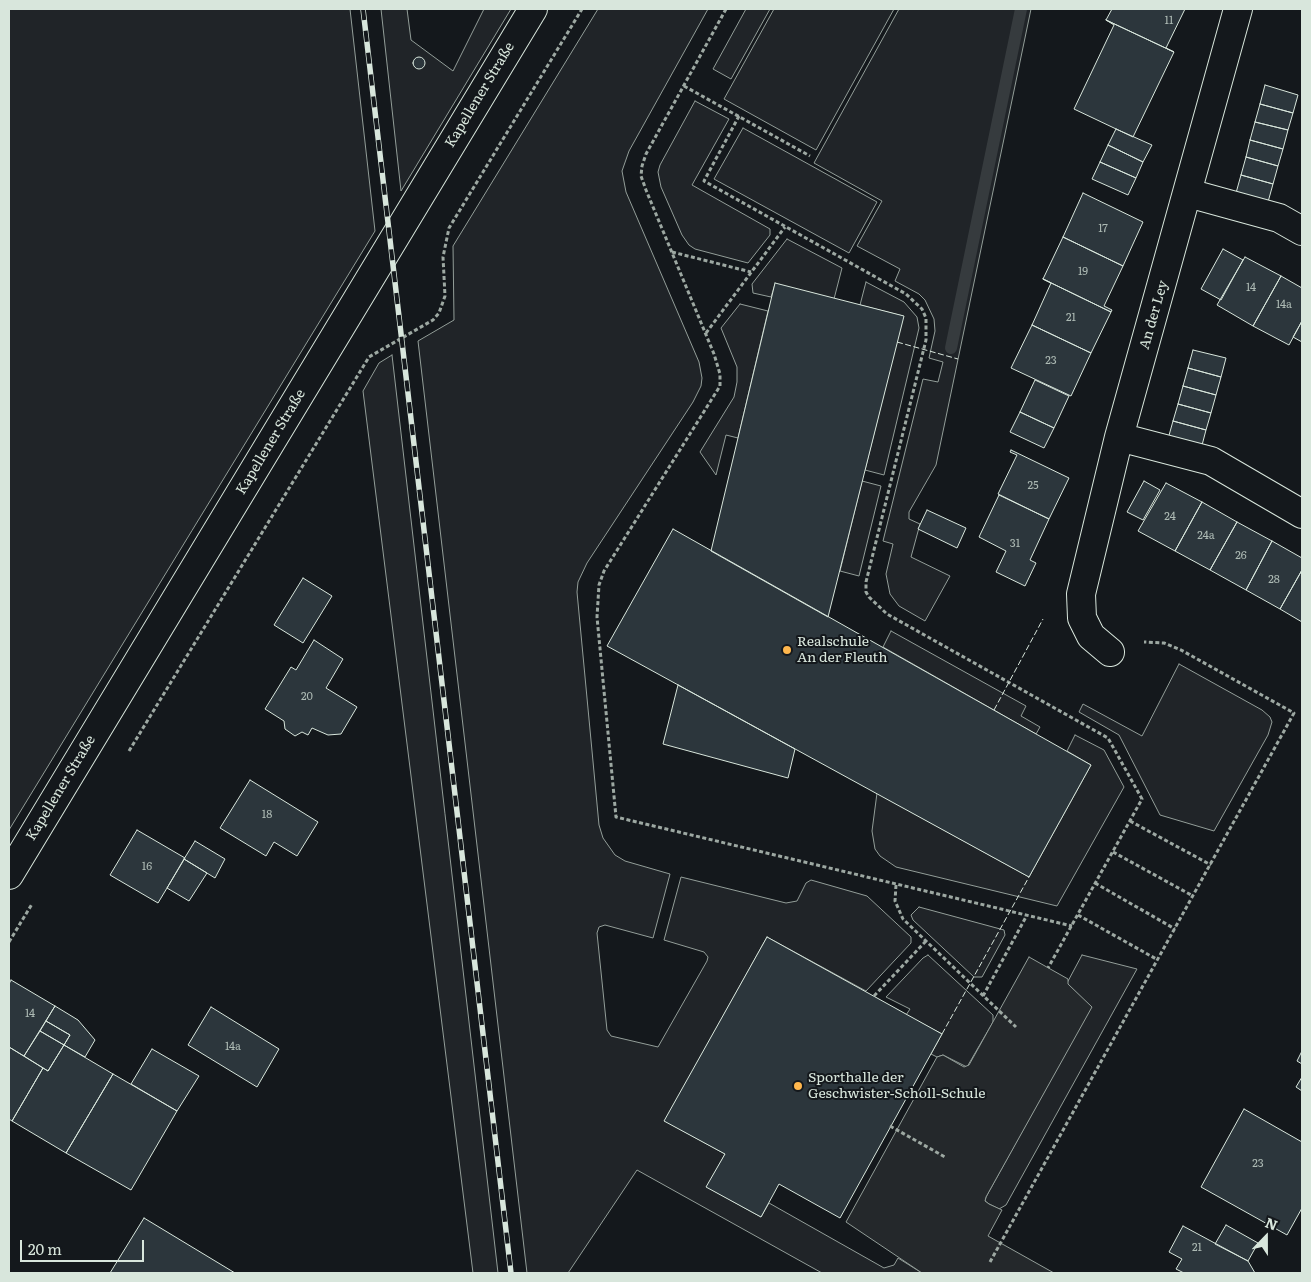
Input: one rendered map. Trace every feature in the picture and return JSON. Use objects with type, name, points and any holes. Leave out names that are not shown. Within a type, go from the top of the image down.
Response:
[{"type":"street","name":"Kapellener Straße","points":[[9,875],[533,9]]},
{"type":"street","name":"An der Ley","points":[[1110,652],[1091,636],[1082,618],[1081,594],[1119,437],[1238,9]]},
{"type":"street","points":[[1188,194],[1279,218],[1302,231]]},
{"type":"street","points":[[1119,437],[1212,462],[1302,514]]},
{"type":"path","points":[[126,756],[189,656],[369,357],[433,320],[439,312],[445,296],[443,257],[449,228],[582,9]]},
{"type":"path","points":[[726,9],[646,154],[641,176],[705,333],[720,374],[720,386],[604,571],[598,585],[597,617],[616,817],[1072,926]]},
{"type":"path","points":[[684,86],[810,156]]},
{"type":"path","points":[[739,116],[704,181],[906,294],[922,309],[926,318],[926,340],[866,582],[866,592],[887,614],[1108,738],[1142,799],[1048,968]]},
{"type":"path","points":[[705,333],[785,227]]},
{"type":"path","points":[[672,252],[751,272]]},
{"type":"path","points":[[990,1262],[1294,713],[1181,650],[1164,643],[1132,643],[1110,652]]},
{"type":"path","points":[[1130,821],[1211,865]]},
{"type":"path","points":[[1113,852],[1194,896]]},
{"type":"path","points":[[1096,883],[1175,929]]},
{"type":"path","points":[[896,884],[895,901],[898,910],[926,942],[1016,1027]]},
{"type":"path","points":[[9,942],[35,900]]},
{"type":"path","points":[[983,996],[1027,915]]},
{"type":"path","points":[[1077,915],[1158,960]]},
{"type":"path","points":[[874,996],[926,942]]},
{"type":"path","points":[[890,1126],[945,1157]]},
{"type":"shaded area","points":[[9,9],[350,9],[375,231],[9,830]]},
{"type":"shaded area","points":[[381,9],[407,9],[411,40],[453,71],[484,9],[511,9],[401,191]]},
{"type":"shaded area","points":[[598,9],[708,9],[629,151],[622,171],[626,192],[699,362],[702,378],[701,386],[693,402],[587,563],[578,582],[577,592],[599,825],[603,838],[615,855],[625,861],[670,874],[653,938],[605,925],[599,927],[597,933],[607,1030],[611,1036],[658,1047],[707,961],[708,957],[704,952],[664,940],[681,877],[786,903],[797,901],[806,883],[811,880],[867,896],[911,937],[911,943],[866,991],[767,937],[665,1121],[725,1154],[707,1187],[761,1217],[769,1203],[884,1268],[894,1265],[898,1258],[922,1273],[822,1273],[637,1170],[568,1273],[527,1273],[418,341],[454,320],[453,246]]},
{"type":"shaded area","points":[[746,9],[770,9],[731,79],[713,69]]},
{"type":"shaded area","points":[[774,9],[894,9],[816,150],[724,99]]},
{"type":"shaded area","points":[[899,9],[1031,9],[936,465],[909,512],[909,519],[920,524],[911,557],[950,576],[925,621],[899,606],[890,594],[886,574],[893,544],[883,541],[923,379],[938,382],[943,362],[929,358],[935,331],[934,319],[925,300],[919,294],[895,281],[900,269],[857,246],[882,201],[814,163]]},
{"type":"shaded area","points":[[695,101],[729,119],[692,185],[770,229],[770,235],[748,263],[695,249],[689,245],[682,235],[661,187],[658,172],[660,165]]},
{"type":"shaded area","points":[[743,128],[877,202],[849,253],[714,179]]},
{"type":"shaded area","points":[[787,239],[842,268],[834,299],[775,284],[771,297],[753,293],[752,284]]},
{"type":"shaded area","points":[[866,282],[904,302],[917,317],[919,328],[884,475],[865,470],[903,316],[860,305]]},
{"type":"shaded area","points":[[740,304],[768,311],[738,438],[726,435],[716,475],[700,452],[734,397],[737,367],[721,328]]},
{"type":"shaded area","points":[[392,355],[498,1273],[473,1273],[363,391],[379,363]]},
{"type":"shaded area","points":[[862,481],[881,486],[859,576],[840,571]]},
{"type":"shaded area","points":[[891,631],[1026,706],[1021,716],[1040,727],[1036,734],[883,647]]},
{"type":"shaded area","points":[[1179,664],[1262,710],[1270,717],[1272,722],[1268,735],[1214,831],[1160,815],[1119,735],[1079,712],[1083,704],[1142,736]]},
{"type":"shaded area","points":[[1075,735],[1104,750],[1124,787],[1057,906],[896,867],[880,856],[875,849],[872,831],[877,793],[1029,877],[1091,765],[1067,751]]},
{"type":"shaded area","points":[[919,907],[1004,930],[1005,935],[982,977],[974,977],[913,920],[911,915]]},
{"type":"shaded area","points":[[928,955],[993,1015],[993,1022],[967,1067],[943,1055],[937,1057],[931,1054],[942,1034],[906,1015],[910,1009],[886,997]]},
{"type":"shaded area","points":[[1082,955],[1137,969],[1006,1205],[999,1209],[985,1201],[986,1197],[1091,1007],[1067,983]]},
{"type":"shaded area","points":[[1029,957],[1068,979],[1068,984],[1092,1007],[985,1201],[1002,1210],[988,1236],[1054,1273],[922,1273],[846,1222],[937,1057],[943,1055],[964,1067],[969,1065]]},
{"type":"building","points":[[1112,9],[1185,9],[1166,48],[1174,52],[1106,20]]},
{"type":"building","points":[[1106,20],[1174,52],[1133,137],[1074,109],[1114,25]]},
{"type":"building","points":[[419,57],[425,63],[419,69],[413,63]]},
{"type":"building","points":[[1265,85],[1298,95],[1293,113],[1260,104]]},
{"type":"building","points":[[1260,104],[1293,113],[1288,130],[1255,122]]},
{"type":"building","points":[[1255,122],[1288,130],[1283,149],[1250,140]]},
{"type":"building","points":[[1116,129],[1152,145],[1143,162],[1108,145]]},
{"type":"building","points":[[1250,140],[1283,149],[1278,166],[1246,157]]},
{"type":"building","points":[[1108,145],[1143,162],[1136,178],[1100,162]]},
{"type":"building","points":[[1246,157],[1278,166],[1273,184],[1241,175]]},
{"type":"building","points":[[1100,162],[1136,178],[1128,195],[1092,179]]},
{"type":"building","points":[[1241,175],[1273,184],[1268,202],[1236,193]]},
{"type":"building","points":[[1083,193],[1143,222],[1123,266],[1063,237]]},
{"type":"building","points":[[1063,237],[1123,266],[1104,306],[1112,310],[1111,312],[1043,279]]},
{"type":"building","points":[[1223,249],[1243,260],[1221,300],[1201,289]]},
{"type":"building","points":[[1245,257],[1281,276],[1253,326],[1217,305]]},
{"type":"building","points":[[1281,276],[1302,288],[1302,321],[1289,345],[1253,326]]},
{"type":"building","points":[[1043,279],[1111,312],[1091,353],[1032,325],[1051,283]]},
{"type":"building","points":[[775,283],[904,316],[828,617],[711,551]]},
{"type":"building","points":[[1302,321],[1302,342],[1293,337]]},
{"type":"building","points":[[1032,325],[1091,353],[1071,396],[1011,368]]},
{"type":"building","points":[[1193,350],[1226,358],[1221,377],[1188,368]]},
{"type":"building","points":[[1188,368],[1221,377],[1216,395],[1183,386]]},
{"type":"building","points":[[1035,380],[1069,396],[1054,428],[1020,412]]},
{"type":"building","points":[[1183,386],[1216,395],[1211,413],[1178,404]]},
{"type":"building","points":[[1178,404],[1211,413],[1206,430],[1173,421]]},
{"type":"building","points":[[1020,412],[1054,428],[1044,448],[1010,432]]},
{"type":"building","points":[[1173,421],[1206,430],[1201,449],[1168,439]]},
{"type":"building","points":[[1011,450],[1069,478],[1049,519],[998,494],[1017,455],[1010,452]]},
{"type":"building","points":[[1144,481],[1160,490],[1143,520],[1127,512]]},
{"type":"building","points":[[1166,483],[1202,502],[1175,551],[1138,531]]},
{"type":"building","points":[[999,495],[1049,519],[1030,560],[1036,563],[1025,586],[996,572],[1006,551],[979,537]]},
{"type":"building","points":[[1202,502],[1237,522],[1210,570],[1175,551]]},
{"type":"building","points":[[927,510],[966,528],[957,548],[918,529]]},
{"type":"building","points":[[1237,522],[1272,541],[1246,590],[1210,570]]},
{"type":"building","points":[[673,529],[1091,765],[1029,877],[607,646]]},
{"type":"building","points":[[1272,541],[1302,558],[1302,570],[1280,609],[1246,590]]},
{"type":"building","points":[[1302,570],[1302,622],[1280,609]]},
{"type":"building","points":[[303,578],[332,596],[303,643],[274,625]]},
{"type":"building","points":[[314,640],[343,659],[326,688],[357,707],[341,734],[328,735],[312,728],[308,735],[302,732],[295,736],[285,729],[284,721],[265,709],[291,667],[296,670]]},
{"type":"building","points":[[678,685],[795,749],[788,778],[663,744]]},
{"type":"building","points":[[250,780],[318,822],[297,856],[274,842],[266,856],[220,828]]},
{"type":"building","points":[[137,830],[185,858],[158,903],[110,875]]},
{"type":"building","points":[[195,841],[225,859],[215,878],[184,859]]},
{"type":"building","points":[[184,859],[207,873],[189,901],[167,888]]},
{"type":"building","name":"Sporthalle der Geschwister-Scholl-Schule","points":[[767,937],[942,1034],[840,1218],[779,1184],[761,1217],[706,1187],[725,1154],[664,1121]]},
{"type":"building","points":[[11,980],[55,1006],[24,1056],[9,1047],[9,984]]},
{"type":"building","points":[[55,1006],[78,1020],[95,1040],[85,1057],[64,1045],[70,1035],[46,1021]]},
{"type":"building","points":[[211,1007],[279,1049],[257,1087],[188,1045]]},
{"type":"building","points":[[46,1021],[70,1035],[64,1045],[40,1031]]},
{"type":"building","points":[[40,1031],[64,1045],[48,1071],[24,1056]]},
{"type":"building","points":[[64,1045],[113,1074],[66,1153],[12,1121],[43,1068],[48,1071]]},
{"type":"building","points":[[9,1047],[43,1068],[12,1121],[9,1119]]},
{"type":"building","points":[[152,1049],[199,1076],[177,1111],[131,1084]]},
{"type":"building","points":[[1302,1051],[1302,1064],[1297,1061]]},
{"type":"building","points":[[113,1074],[177,1111],[131,1190],[66,1153]]},
{"type":"building","points":[[1302,1077],[1302,1091],[1296,1087]]},
{"type":"building","points":[[1244,1109],[1302,1142],[1302,1208],[1287,1235],[1201,1187]]},
{"type":"building","points":[[144,1218],[235,1273],[110,1273]]},
{"type":"building","points":[[1226,1225],[1258,1243],[1248,1261],[1215,1244]]},
{"type":"building","points":[[1183,1226],[1248,1261],[1255,1273],[1184,1273],[1176,1269],[1182,1259],[1169,1252]]},
{"type":"waterway","points":[[951,348],[1021,9]]},
{"type":"railway","points":[[363,9],[511,1273]]},
{"type":"fence","points":[[897,342],[958,359]]},
{"type":"fence","points":[[994,710],[1043,619]]},
{"type":"fence","points":[[942,1034],[1029,877]]},
{"type":"place","name":"Realschule An der Fleuth","points":[[787,650]]},
{"type":"place","name":"Sporthalle der Geschwister-Scholl-Schule","points":[[798,1086]]}]
